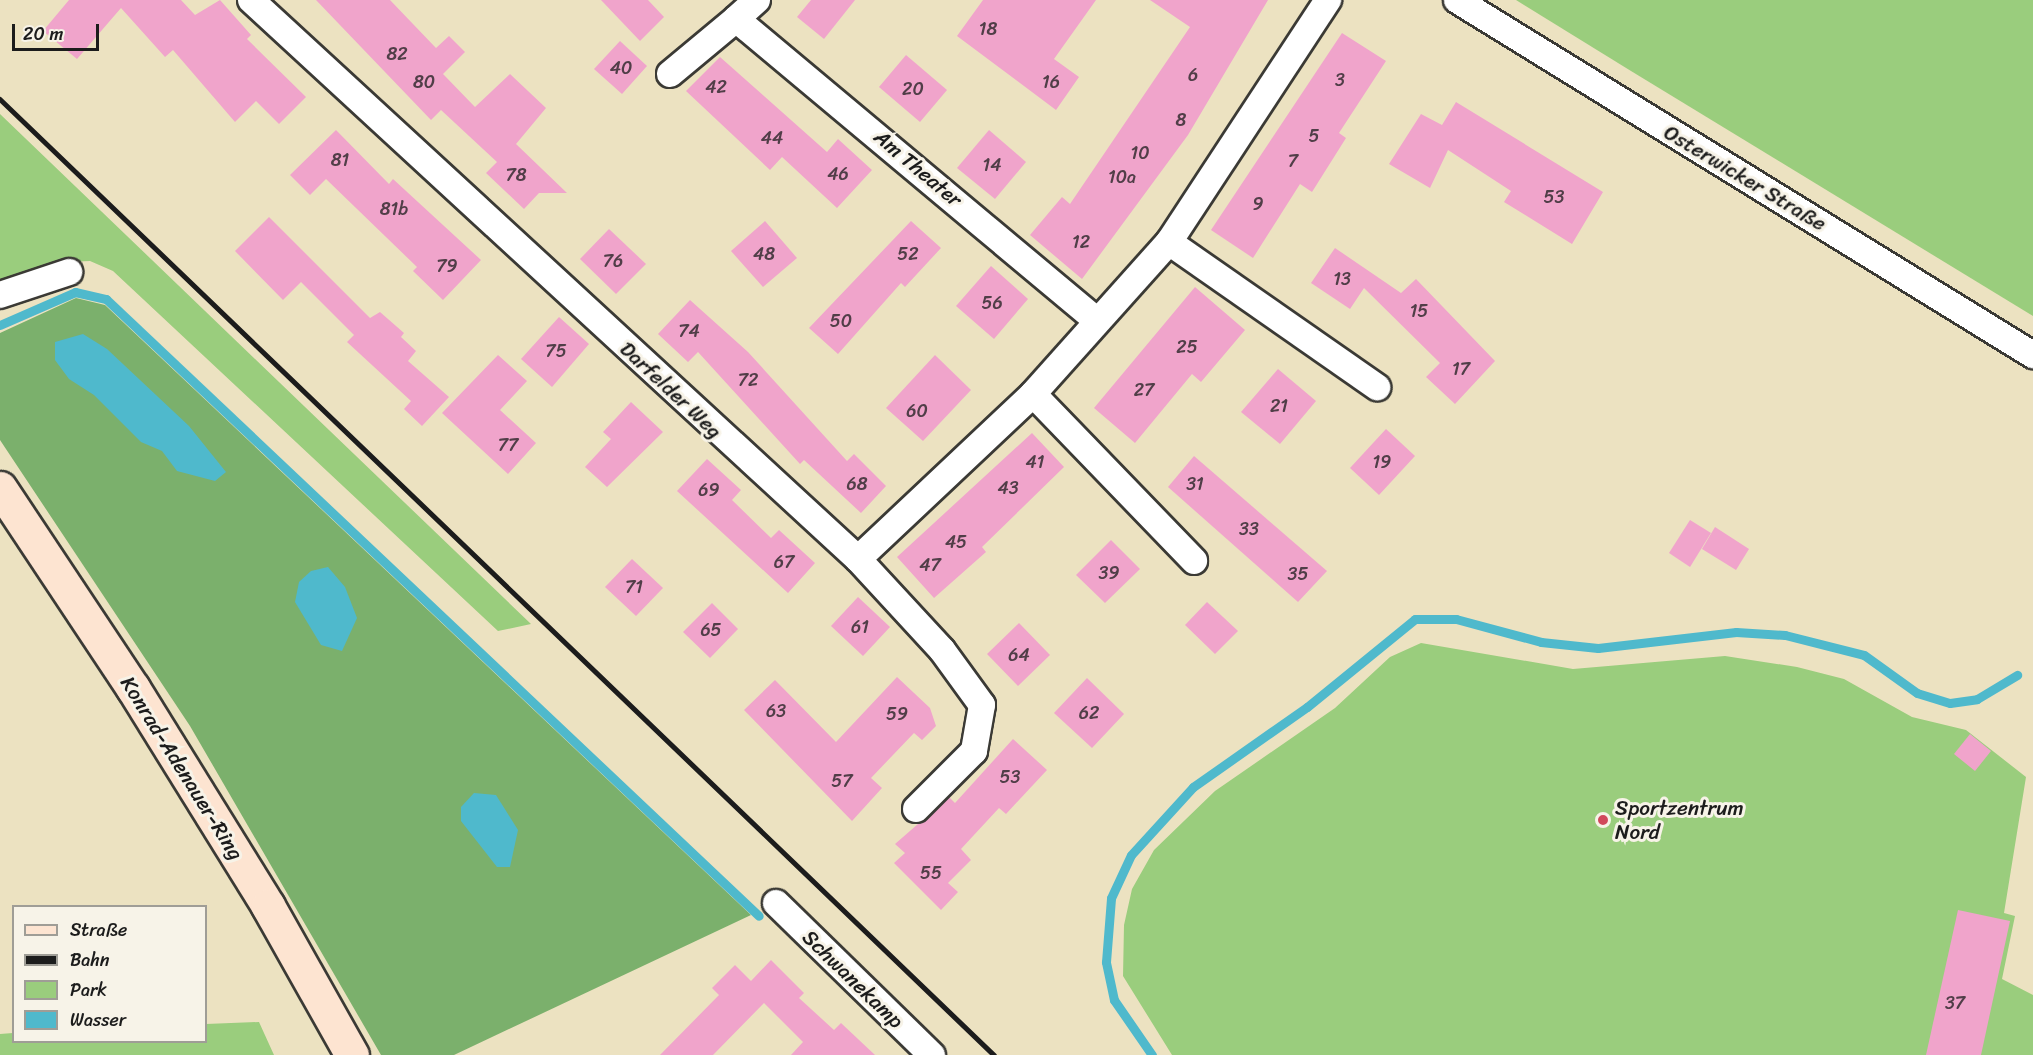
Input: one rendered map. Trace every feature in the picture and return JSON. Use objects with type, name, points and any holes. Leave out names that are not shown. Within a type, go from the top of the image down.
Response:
[{"type":"main road","name":"Konrad-Adenauer-Ring","points":[[0,488],[133,688],[268,906],[352,1055]]},
{"type":"street","name":"Darfelder Weg","points":[[251,0],[858,559],[942,650],[982,705],[974,751],[916,809]]},
{"type":"street","points":[[670,74],[757,0]]},
{"type":"street","points":[[858,559],[1033,394],[1096,320],[1169,242],[1328,0]]},
{"type":"street","name":"Osterwicker Straße","points":[[1457,0],[2033,355]]},
{"type":"street","name":"Am Theater","points":[[736,19],[1096,320]]},
{"type":"street","points":[[1169,242],[1377,387]]},
{"type":"street","points":[[0,295],[69,272]]},
{"type":"street","points":[[1033,394],[1194,561]]},
{"type":"street","name":"Schwanekamp","points":[[776,903],[932,1055]]},
{"type":"green space","points":[[1516,0],[2033,0],[2033,316],[1631,71]]},
{"type":"green space","points":[[0,114],[531,624],[498,631],[113,271],[90,261],[65,262],[0,284]]},
{"type":"green space","points":[[76,298],[105,305],[751,915],[454,1055],[381,1055],[190,726],[0,440],[0,333]]},
{"type":"green space","name":"Sportzentrum Nord","points":[[1421,643],[1573,669],[1725,656],[1797,667],[1844,679],[1912,717],[1966,730],[2026,777],[2004,913],[2015,916],[2002,979],[2033,995],[2033,1055],[1172,1055],[1123,976],[1124,925],[1132,889],[1154,850],[1215,791],[1335,708],[1390,657]]},
{"type":"green space","points":[[259,1022],[274,1055],[0,1055],[0,1034],[12,1033],[12,1043],[207,1043],[207,1024]]},
{"type":"water","points":[[83,334],[107,349],[189,426],[226,472],[215,481],[177,471],[162,451],[141,442],[94,395],[69,379],[55,360],[55,342]]},
{"type":"water","points":[[328,567],[345,587],[357,618],[342,651],[321,645],[295,602],[299,582],[311,571]]},
{"type":"water","points":[[474,793],[496,795],[518,830],[510,867],[497,867],[461,821],[461,807]]},
{"type":"building","points":[[69,0],[181,0],[195,15],[220,0],[251,35],[247,39],[306,97],[279,124],[256,101],[235,122],[173,50],[165,57],[121,8],[77,59],[43,31]]},
{"type":"building","points":[[316,0],[390,0],[436,48],[449,36],[465,52],[443,74],[475,107],[510,74],[546,108],[516,144],[567,193],[539,193],[524,209],[486,173],[497,162],[441,110],[431,120]]},
{"type":"building","points":[[601,0],[648,0],[664,17],[640,41]]},
{"type":"building","points":[[811,0],[855,0],[824,39],[797,17]]},
{"type":"building","points":[[983,0],[1096,0],[1054,59],[1079,77],[1056,110],[957,36]]},
{"type":"building","points":[[1150,0],[1268,0],[1188,135],[1082,279],[1030,235],[1062,197],[1070,204],[1190,27]]},
{"type":"building","points":[[1342,33],[1386,61],[1339,133],[1346,138],[1312,192],[1300,184],[1253,258],[1211,230]]},
{"type":"building","points":[[620,41],[647,66],[622,94],[594,69]]},
{"type":"building","points":[[906,55],[947,90],[920,122],[879,87]]},
{"type":"building","points":[[720,57],[827,152],[838,139],[872,170],[837,208],[782,157],[770,170],[686,91]]},
{"type":"building","points":[[1456,102],[1603,192],[1572,244],[1504,202],[1511,191],[1448,150],[1430,188],[1389,164],[1421,114],[1442,125]]},
{"type":"building","points":[[336,130],[389,184],[393,179],[481,260],[443,300],[413,271],[417,267],[326,179],[310,195],[290,175]]},
{"type":"building","points":[[989,130],[1026,162],[995,199],[957,168]]},
{"type":"building","points":[[269,217],[370,318],[380,312],[404,333],[401,337],[416,351],[408,361],[449,397],[422,426],[404,409],[411,401],[347,342],[354,335],[301,282],[283,300],[235,251]]},
{"type":"building","points":[[765,221],[797,258],[763,287],[731,251]]},
{"type":"building","points":[[911,221],[941,248],[905,287],[901,283],[838,354],[809,328]]},
{"type":"building","points":[[609,229],[646,264],[616,294],[580,259]]},
{"type":"building","points":[[1335,248],[1401,293],[1416,279],[1495,361],[1455,404],[1426,377],[1440,363],[1364,288],[1350,309],[1311,283]]},
{"type":"building","points":[[991,266],[1028,299],[994,339],[956,306]]},
{"type":"building","points":[[1195,287],[1245,330],[1201,382],[1192,374],[1135,443],[1094,408]]},
{"type":"building","points":[[690,300],[748,352],[847,461],[854,454],[886,486],[861,513],[804,460],[800,464],[698,352],[688,362],[658,334]]},
{"type":"building","points":[[559,317],[589,344],[552,387],[521,359]]},
{"type":"building","points":[[498,355],[527,381],[500,410],[536,443],[508,474],[442,413]]},
{"type":"building","points":[[935,355],[971,390],[923,441],[886,408]]},
{"type":"building","points":[[1278,369],[1316,401],[1280,444],[1241,412]]},
{"type":"building","points":[[631,402],[663,432],[607,487],[585,467],[611,439],[603,432]]},
{"type":"building","points":[[1386,429],[1415,456],[1379,495],[1350,468]]},
{"type":"building","points":[[1032,433],[1064,467],[982,547],[986,552],[934,598],[897,557]]},
{"type":"building","points":[[1194,456],[1327,571],[1298,602],[1168,487]]},
{"type":"building","points":[[707,459],[741,490],[732,500],[771,538],[779,530],[815,563],[788,593],[677,491]]},
{"type":"building","points":[[1690,520],[1711,533],[1690,567],[1669,553]]},
{"type":"building","points":[[1715,527],[1749,549],[1736,570],[1702,549]]},
{"type":"building","points":[[1111,540],[1140,569],[1105,603],[1076,575]]},
{"type":"building","points":[[632,559],[663,588],[636,616],[605,587]]},
{"type":"building","points":[[858,597],[890,627],[863,656],[831,626]]},
{"type":"building","points":[[1207,602],[1238,631],[1215,654],[1185,625]]},
{"type":"building","points":[[712,603],[738,629],[710,658],[683,632]]},
{"type":"building","points":[[1019,623],[1050,655],[1018,686],[987,654]]},
{"type":"building","points":[[897,677],[930,708],[936,726],[922,740],[914,733],[871,778],[882,788],[852,821],[744,710],[775,680],[836,742]]},
{"type":"building","points":[[1087,678],[1124,714],[1092,748],[1054,713]]},
{"type":"building","points":[[1970,734],[1991,751],[1975,771],[1954,754]]},
{"type":"building","points":[[1013,739],[1047,770],[1006,814],[999,808],[961,849],[971,860],[948,883],[958,892],[941,910],[894,863],[905,853],[895,844],[949,797],[955,803]]},
{"type":"building","points":[[1958,910],[2010,921],[1981,1055],[1926,1055]]},
{"type":"building","points":[[771,960],[804,993],[799,998],[834,1030],[841,1023],[875,1055],[791,1055],[803,1042],[764,1003],[713,1055],[660,1055],[719,995],[712,988],[735,965],[751,981]]},
{"type":"waterway","points":[[0,325],[75,292],[106,299],[759,916]]},
{"type":"waterway","points":[[1152,1055],[1114,1000],[1106,962],[1111,898],[1131,855],[1193,787],[1307,707],[1415,619],[1456,619],[1541,642],[1598,648],[1736,632],[1785,635],[1864,655],[1917,693],[1950,703],[1977,699],[2017,675]]},
{"type":"railway","points":[[0,99],[994,1055]]},
{"type":"place","name":"Sportzentrum Nord","points":[[1603,820]]}]
